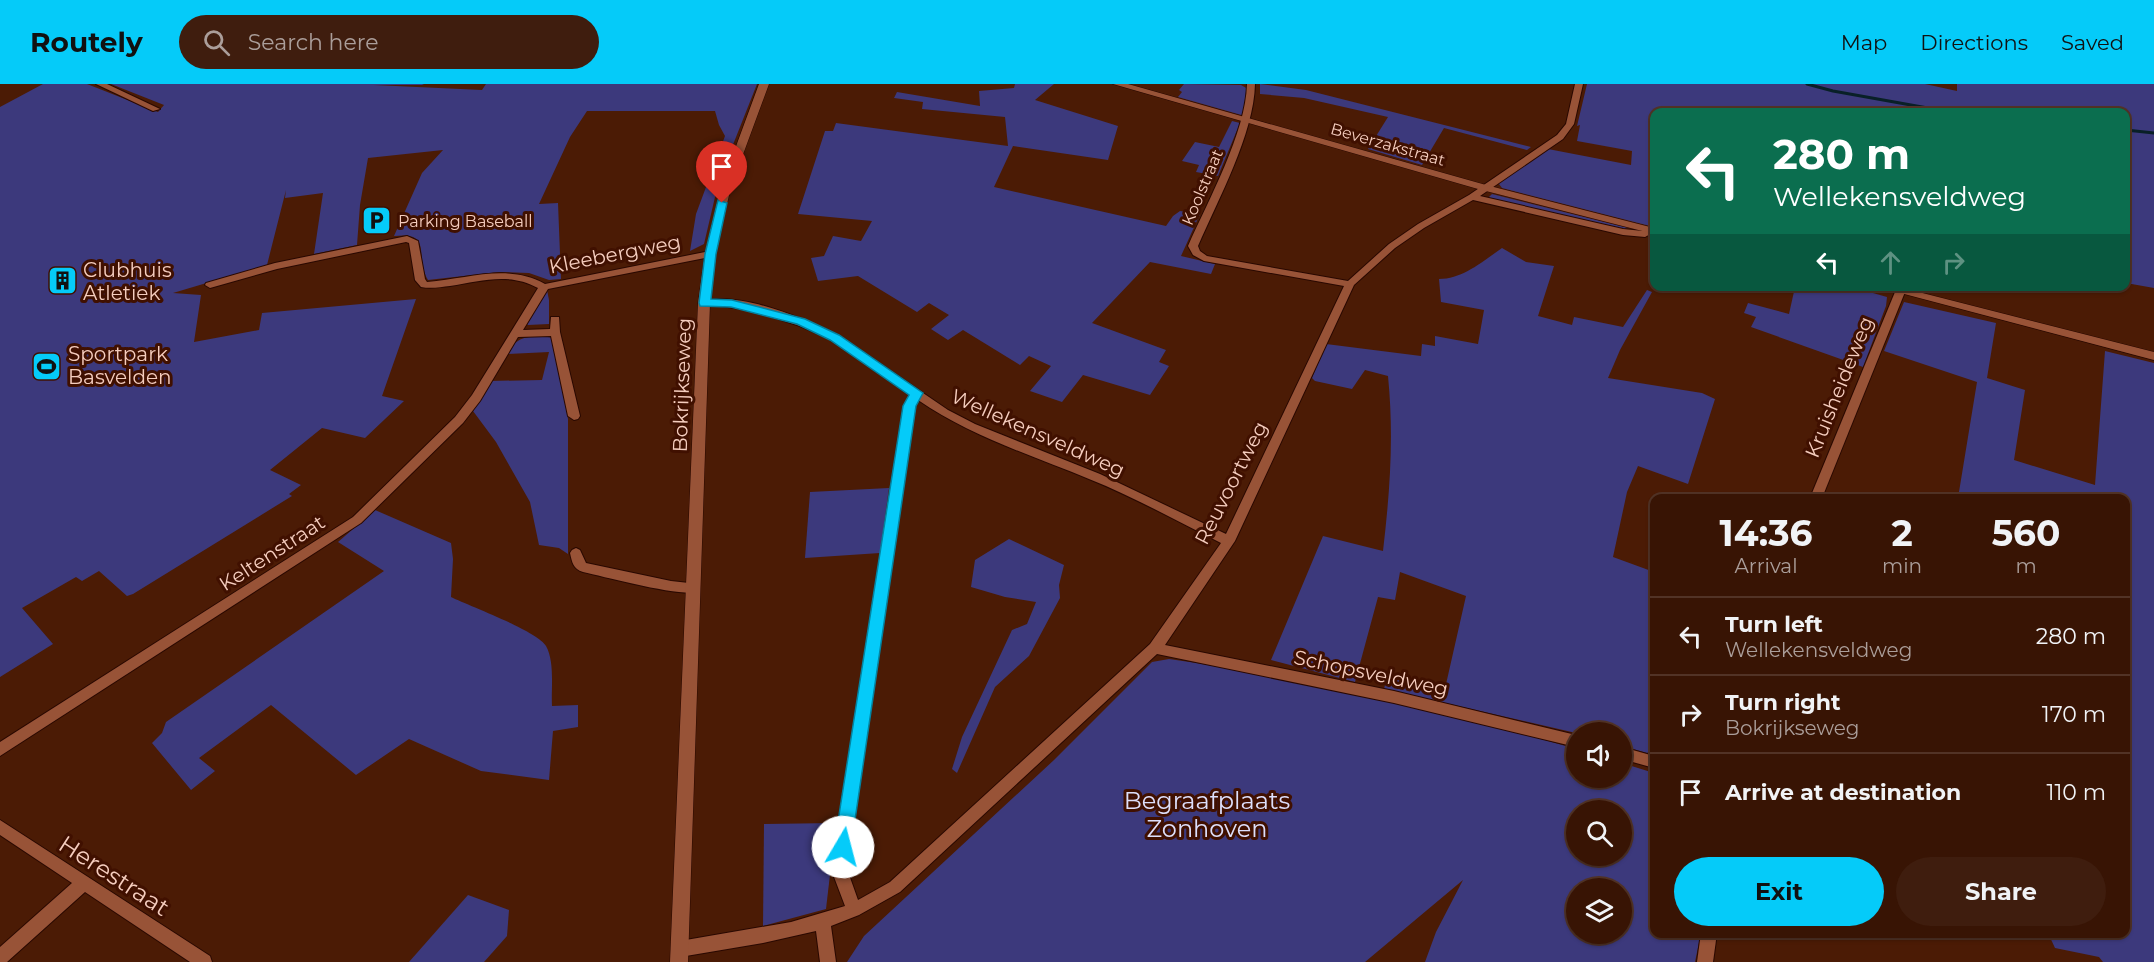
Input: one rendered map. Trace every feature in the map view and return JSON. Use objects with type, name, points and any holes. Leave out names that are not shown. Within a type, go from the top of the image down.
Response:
[{"type":"street","points":[[100,84],[156,109]]},
{"type":"street","name":"Bokrijkseweg","points":[[680,956],[704,303],[710,254],[726,187],[764,84]]},
{"type":"street","name":"Beverzakstraat","points":[[1118,84],[1482,188],[1650,230]]},
{"type":"street","name":"Koolstraat","points":[[1251,84],[1253,95],[1245,120],[1193,246],[1196,253],[1204,258],[1350,284]]},
{"type":"street","name":"Reuvoortweg","points":[[680,956],[823,924],[875,901],[895,887],[1155,648],[1229,541],[1350,284],[1392,246],[1472,196],[1566,131],[1570,124],[1579,84]]},
{"type":"street","name":"Beverzakstraat","points":[[1472,196],[1484,201],[1623,232],[1645,234],[1650,232]]},
{"type":"street","name":"Kleebergweg","points":[[210,285],[273,266],[406,239],[413,241],[420,280],[425,285],[503,275],[527,277],[544,287],[710,254]]},
{"type":"street","name":"Keltenstraat","points":[[0,750],[357,520],[459,420],[476,398],[544,287]]},
{"type":"street","points":[[1896,291],[2154,356]]},
{"type":"street","name":"Kruisheideweg","points":[[1818,494],[1900,292]]},
{"type":"street","name":"Wellekensveldweg","points":[[704,303],[732,303],[809,325],[834,338],[944,413],[971,427],[1096,477],[1229,541]]},
{"type":"street","points":[[555,319],[555,332],[574,416]]},
{"type":"street","points":[[515,334],[555,332]]},
{"type":"street","points":[[854,910],[839,869],[909,406],[916,393]]},
{"type":"street","points":[[576,553],[579,564],[583,567],[671,586],[694,588]]},
{"type":"street","name":"Schopsveldweg","points":[[1155,648],[1394,697],[1566,739]]},
{"type":"street","points":[[1632,756],[1650,761]]},
{"type":"street","name":"Herestraat","points":[[0,827],[204,962]]},
{"type":"street","points":[[0,958],[84,883]]},
{"type":"street","points":[[823,924],[828,962]]},
{"type":"street","points":[[1705,962],[1708,938]]},
{"type":"green space","points":[[43,84],[87,84],[158,112],[164,105],[111,84],[422,84],[424,85],[374,85],[482,90],[486,84],[757,84],[719,180],[704,244],[690,251],[696,214],[725,136],[715,111],[587,111],[570,137],[539,204],[558,203],[561,279],[549,280],[529,273],[499,272],[428,280],[422,263],[419,242],[406,236],[394,236],[422,173],[443,150],[368,158],[360,205],[357,245],[314,254],[323,193],[285,198],[286,190],[267,265],[173,293],[201,295],[194,342],[259,330],[262,313],[416,299],[382,396],[404,401],[365,438],[322,428],[270,470],[301,485],[289,494],[292,496],[133,594],[127,596],[99,571],[82,581],[76,577],[22,608],[53,644],[0,677],[0,107]]},
{"type":"green space","points":[[1015,84],[1054,84],[1035,100],[1118,126],[1108,160],[1013,146],[994,187],[1166,226],[1180,211],[1200,214],[1181,256],[1215,264],[1211,274],[1150,262],[1092,323],[1166,350],[1159,362],[1169,366],[1150,395],[1083,375],[1062,402],[1030,391],[1051,366],[1029,356],[1020,365],[963,330],[948,340],[931,329],[949,315],[929,303],[917,312],[858,276],[818,281],[811,258],[824,256],[833,236],[861,241],[872,221],[798,214],[825,131],[833,131],[836,123],[1008,146],[1005,117],[922,109],[923,102],[894,98],[897,92],[980,106],[979,91],[1014,88]]},
{"type":"green space","points":[[1184,84],[1241,85],[1248,89],[1245,116],[1178,97],[1182,92],[1179,90]]},
{"type":"green space","points":[[1260,84],[1306,90],[1531,147],[1527,150],[1444,128],[1422,165],[1368,149],[1388,117],[1304,98],[1260,94]]},
{"type":"green space","points":[[1587,84],[1925,84],[1957,91],[1957,84],[2154,84],[2154,288],[2130,284],[2130,108],[1650,108],[1650,226],[1502,188],[1499,184],[1499,181],[1548,149],[1631,165],[1632,151],[1577,141],[1580,125],[1577,126]]},
{"type":"green space","points":[[1232,121],[1240,123],[1218,176],[1196,172],[1199,165],[1182,161],[1195,142],[1219,147]]},
{"type":"green space","points":[[1492,194],[1628,228],[1491,200],[1489,197]]},
{"type":"green space","points":[[1502,248],[1526,262],[1554,266],[1538,316],[1572,325],[1574,317],[1623,327],[1647,290],[1652,292],[1620,350],[1608,378],[1702,393],[1715,399],[1688,484],[1638,466],[1627,492],[1613,557],[1650,571],[1650,751],[1647,753],[1632,749],[1632,722],[1566,722],[1566,731],[1384,689],[1387,677],[1444,693],[1466,596],[1400,572],[1395,600],[1378,597],[1355,682],[1271,660],[1323,536],[1383,551],[1390,464],[1391,421],[1388,376],[1365,370],[1352,389],[1315,381],[1312,378],[1326,344],[1421,356],[1422,344],[1435,346],[1435,336],[1478,344],[1484,310],[1441,302],[1439,279],[1464,273]]},
{"type":"green space","points":[[547,290],[549,324],[528,325],[526,323]]},
{"type":"green space","points":[[1794,291],[1866,291],[1887,297],[1886,306],[1863,367],[1751,327],[1756,317],[1744,313],[1748,303],[1789,314]]},
{"type":"green space","points":[[1904,302],[1996,323],[1987,378],[2025,390],[2014,460],[2095,485],[2105,351],[2154,363],[2154,962],[2103,962],[2099,957],[2055,948],[2050,938],[2130,938],[2130,494],[1959,494],[1977,382],[1884,351]]},
{"type":"green space","points":[[543,336],[553,338],[568,419],[568,554],[559,548],[539,545],[530,502],[496,442],[473,411],[490,381],[542,380],[549,352],[507,354],[514,344],[522,339]]},
{"type":"green space","points":[[889,488],[880,553],[805,558],[810,492]]},
{"type":"green space","points":[[375,510],[451,543],[453,559],[451,597],[517,626],[546,646],[552,668],[552,706],[578,705],[578,727],[553,731],[549,780],[481,771],[409,739],[356,775],[271,705],[199,758],[215,771],[191,790],[152,743],[162,733],[166,722],[384,571],[338,542]]},
{"type":"green space","points":[[1009,539],[1064,565],[1059,585],[1060,598],[1029,656],[995,687],[957,773],[952,769],[962,737],[1012,630],[1027,624],[1036,602],[1005,597],[971,587],[975,560]]},
{"type":"green space","name":"Begraafplaats Zonhoven","points":[[1169,659],[1246,672],[1419,708],[1566,746],[1566,788],[1632,788],[1632,766],[1650,772],[1650,938],[1700,938],[1695,962],[1425,962],[1436,932],[1463,880],[1365,962],[847,962],[864,936],[1054,760],[1152,662]]},
{"type":"green space","points":[[836,823],[826,909],[763,926],[764,824]]},
{"type":"green space","points":[[468,895],[509,910],[507,936],[484,962],[409,962]]},
{"type":"waterway","points":[[1807,84],[1928,108]]},
{"type":"waterway","points":[[2130,130],[2154,133]]},
{"type":"place","name":"Parking Baseball","points":[[377,221]]},
{"type":"place","name":"Clubhuis Atletiek","points":[[62,281]]},
{"type":"place","name":"Sportpark Basvelden","points":[[47,366]]},
{"type":"route","points":[[722,203],[710,254],[704,303],[732,303],[817,328],[916,393],[909,406],[843,847]]}]
